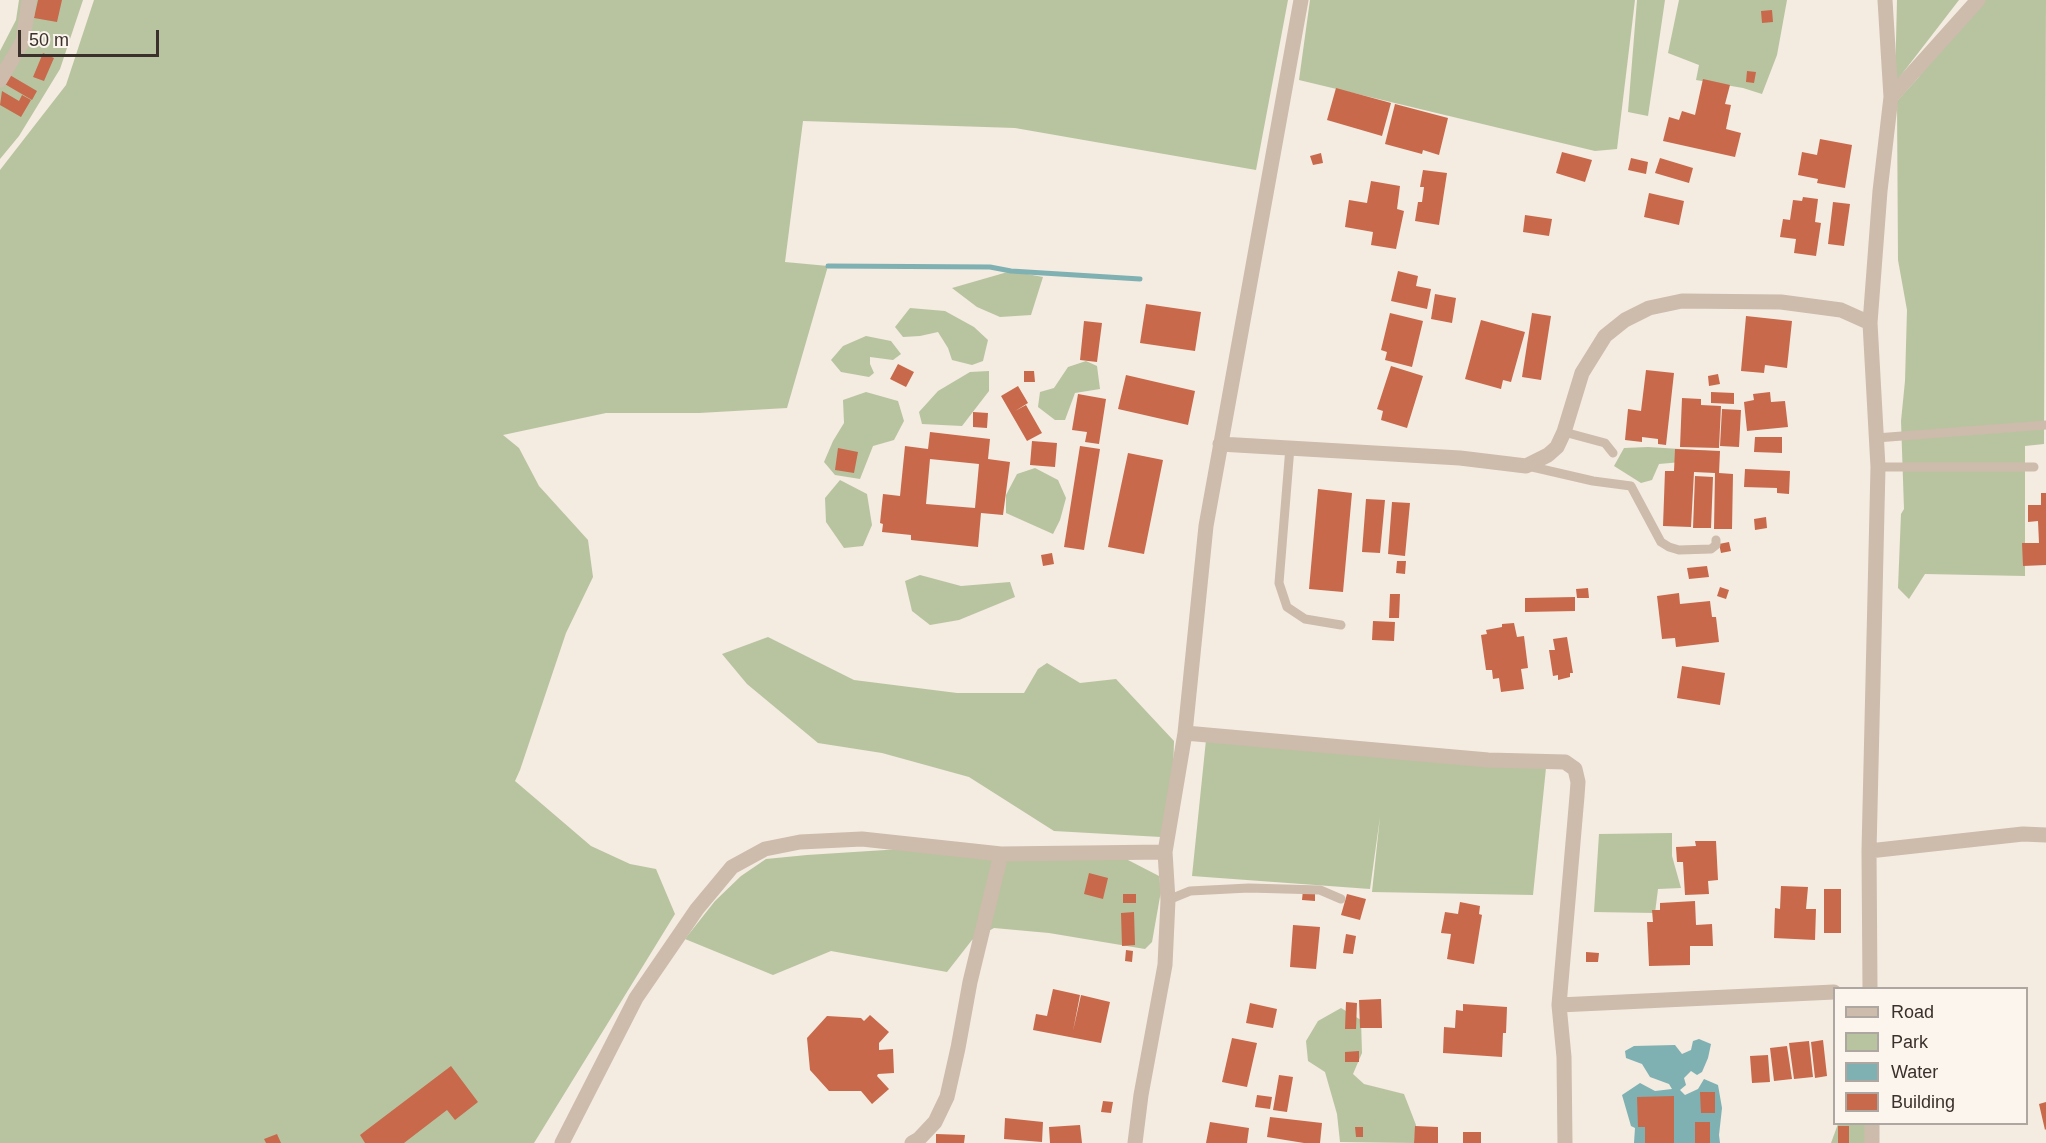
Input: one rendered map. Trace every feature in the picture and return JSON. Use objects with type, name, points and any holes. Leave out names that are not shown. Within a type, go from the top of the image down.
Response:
[{"type":"street","points":[[0,80],[23,40],[29,0]]},
{"type":"street","points":[[1135,1143],[1165,965],[1168,900],[1165,852],[1185,733],[1202,558],[1220,444],[1301,0]]},
{"type":"street","points":[[1870,987],[1869,851],[1878,467],[1870,323],[1880,191],[1891,98],[1885,0]]},
{"type":"street","points":[[1891,98],[1978,0]]},
{"type":"street","points":[[1220,444],[1460,458],[1526,465],[1548,455],[1557,447],[1564,432],[1582,373],[1605,336],[1625,320],[1649,308],[1683,301],[1781,302],[1842,310],[1870,323]]},
{"type":"street","points":[[1185,733],[1488,760],[1565,762],[1575,769],[1578,782],[1559,1005],[1564,1057],[1565,1143]]},
{"type":"street","points":[[1869,851],[2023,834],[2046,835]]},
{"type":"street","points":[[562,1143],[636,998],[697,909],[732,867],[765,849],[810,842],[862,839],[1001,854],[1165,852]]},
{"type":"street","points":[[912,1143],[919,1140],[935,1122],[947,1097],[969,982],[1001,854]]},
{"type":"street","points":[[1559,1005],[1833,992]]},
{"type":"street","points":[[1872,1125],[1872,1143]]},
{"type":"lane","points":[[1876,438],[2046,425]]},
{"type":"lane","points":[[1564,432],[1605,443],[1613,453]]},
{"type":"lane","points":[[1290,447],[1279,583],[1287,607],[1305,619],[1341,624]]},
{"type":"lane","points":[[1526,465],[1593,481],[1630,486],[1661,542],[1669,547],[1679,550],[1711,549],[1716,545],[1716,540]]},
{"type":"lane","points":[[1878,467],[2034,467]]},
{"type":"lane","points":[[1168,900],[1190,891],[1249,888],[1320,890],[1341,898]]},
{"type":"green space","points":[[19,0],[83,0],[60,69],[19,136],[0,159],[0,51],[16,20]]},
{"type":"green space","points":[[94,0],[1288,0],[1256,170],[1015,128],[803,121],[785,262],[828,266],[787,408],[699,413],[606,413],[503,435],[519,448],[539,486],[588,540],[593,577],[566,633],[515,781],[591,846],[630,864],[656,869],[675,914],[534,1143],[0,1143],[0,170],[66,85]]},
{"type":"green space","points":[[1310,0],[1635,0],[1617,149],[1595,151],[1299,80]]},
{"type":"green space","points":[[1637,0],[1665,0],[1648,116],[1628,112]]},
{"type":"green space","points":[[1679,0],[1787,0],[1777,55],[1762,94],[1743,88],[1696,80],[1699,65],[1668,53]]},
{"type":"green space","points":[[1897,0],[1959,0],[1895,83]]},
{"type":"green space","points":[[1977,0],[2046,0],[2044,444],[2025,446],[2025,576],[1925,574],[1909,599],[1898,588],[1901,514],[1904,509],[1901,421],[1905,381],[1907,310],[1898,260],[1897,101],[1918,78]]},
{"type":"green space","points":[[1011,271],[1043,277],[1031,315],[1000,317],[977,307],[952,288]]},
{"type":"green space","points":[[910,308],[945,311],[974,327],[988,340],[983,361],[972,365],[952,360],[938,332],[903,337],[895,327]]},
{"type":"green space","points":[[866,336],[891,341],[901,354],[893,360],[870,357],[874,373],[869,377],[841,372],[831,360],[843,346]]},
{"type":"green space","points":[[1086,361],[1097,366],[1100,389],[1075,393],[1065,420],[1055,420],[1038,407],[1040,392],[1054,388],[1068,367]]},
{"type":"green space","points":[[989,371],[989,391],[962,426],[922,424],[919,412],[938,391],[970,372]]},
{"type":"green space","points":[[866,392],[898,401],[904,421],[894,440],[873,446],[860,479],[835,475],[824,462],[844,423],[843,400]]},
{"type":"green space","points":[[1648,447],[1712,451],[1716,459],[1659,464],[1652,480],[1641,483],[1614,466],[1624,448]]},
{"type":"green space","points":[[1035,468],[1058,480],[1066,498],[1060,520],[1053,534],[1006,513],[1006,495],[1017,474]]},
{"type":"green space","points":[[840,480],[867,494],[872,525],[863,546],[844,548],[826,522],[825,498]]},
{"type":"green space","points":[[920,575],[961,586],[1010,582],[1015,597],[959,620],[930,625],[912,611],[905,581]]},
{"type":"green space","points":[[768,637],[854,680],[957,693],[1024,693],[1038,669],[1047,663],[1080,683],[1116,679],[1174,741],[1172,810],[1161,837],[1054,831],[969,777],[882,753],[818,743],[747,684],[722,654]]},
{"type":"green space","points":[[1206,740],[1546,768],[1533,895],[1372,892],[1380,817],[1370,889],[1192,876]]},
{"type":"green space","points":[[1672,833],[1672,856],[1681,888],[1658,889],[1655,913],[1594,912],[1599,834]]},
{"type":"green space","points":[[901,849],[1128,860],[1159,876],[1161,891],[1152,942],[1145,949],[1049,933],[994,928],[972,940],[947,972],[831,951],[773,975],[685,939],[715,901],[741,876],[766,859]]},
{"type":"green space","points":[[1341,1008],[1361,1020],[1362,1053],[1353,1074],[1364,1084],[1404,1094],[1416,1125],[1414,1143],[1340,1142],[1337,1114],[1325,1072],[1308,1061],[1306,1041],[1318,1021]]},
{"type":"green space","points":[[1838,1125],[1872,1125],[1871,1143],[1831,1143]]},
{"type":"water","points":[[1699,1039],[1711,1044],[1708,1058],[1702,1072],[1697,1075],[1691,1071],[1684,1078],[1686,1085],[1680,1090],[1685,1095],[1698,1089],[1704,1079],[1718,1085],[1722,1108],[1720,1143],[1634,1143],[1635,1128],[1631,1126],[1622,1095],[1640,1083],[1655,1091],[1672,1089],[1669,1084],[1650,1077],[1642,1064],[1626,1058],[1625,1051],[1634,1046],[1675,1045],[1682,1054],[1691,1050],[1693,1041]]},
{"type":"building","points":[[38,0],[62,0],[57,22],[34,18]]},
{"type":"building","points":[[1772,10],[1773,22],[1762,23],[1761,11]]},
{"type":"building","points":[[43,53],[54,58],[44,81],[33,77]]},
{"type":"building","points":[[1747,71],[1756,72],[1754,83],[1746,82]]},
{"type":"building","points":[[8,74],[37,91],[32,100],[3,83]]},
{"type":"building","points":[[1703,79],[1730,85],[1725,104],[1731,105],[1726,129],[1741,133],[1735,157],[1663,141],[1669,117],[1679,120],[1682,111],[1695,115]]},
{"type":"building","points":[[1336,88],[1391,103],[1382,136],[1327,120]]},
{"type":"building","points":[[2,91],[19,101],[22,95],[31,100],[21,117],[0,105]]},
{"type":"building","points":[[1395,104],[1448,118],[1439,155],[1423,150],[1422,154],[1385,144]]},
{"type":"building","points":[[1820,139],[1852,145],[1845,188],[1817,183],[1818,179],[1798,175],[1802,152],[1817,155]]},
{"type":"building","points":[[1562,152],[1592,160],[1585,182],[1556,173]]},
{"type":"building","points":[[1321,153],[1323,163],[1313,165],[1310,156]]},
{"type":"building","points":[[1631,158],[1648,162],[1646,174],[1628,170]]},
{"type":"building","points":[[1660,158],[1693,168],[1689,183],[1655,173]]},
{"type":"building","points":[[1423,170],[1447,173],[1439,225],[1415,221],[1418,202],[1422,202],[1424,187],[1420,187]]},
{"type":"building","points":[[1371,181],[1400,186],[1397,209],[1404,211],[1396,249],[1371,245],[1373,232],[1345,227],[1349,200],[1367,203]]},
{"type":"building","points":[[1649,193],[1684,201],[1679,225],[1644,217]]},
{"type":"building","points":[[1803,197],[1818,199],[1815,222],[1821,223],[1816,256],[1794,253],[1796,239],[1780,237],[1783,219],[1790,220],[1793,200],[1802,201]]},
{"type":"building","points":[[1833,202],[1850,204],[1844,246],[1828,244]]},
{"type":"building","points":[[1525,215],[1552,219],[1549,236],[1523,232]]},
{"type":"building","points":[[1398,271],[1418,276],[1416,286],[1431,289],[1427,309],[1391,301]]},
{"type":"building","points":[[1435,294],[1456,298],[1452,323],[1431,319]]},
{"type":"building","points":[[1146,304],[1201,312],[1195,351],[1140,343]]},
{"type":"building","points":[[1390,313],[1423,321],[1412,367],[1385,360],[1387,352],[1381,350]]},
{"type":"building","points":[[1532,313],[1551,316],[1541,380],[1522,377]]},
{"type":"building","points":[[1746,316],[1792,321],[1787,368],[1765,365],[1764,373],[1741,371]]},
{"type":"building","points":[[1481,320],[1525,332],[1511,382],[1503,380],[1501,389],[1465,379]]},
{"type":"building","points":[[1084,321],[1102,323],[1097,362],[1080,360]]},
{"type":"building","points":[[898,364],[914,372],[906,387],[890,379]]},
{"type":"building","points":[[1391,366],[1423,376],[1407,428],[1381,420],[1383,411],[1377,409]]},
{"type":"building","points":[[1646,370],[1674,373],[1666,445],[1658,444],[1658,439],[1642,437],[1642,442],[1625,440],[1628,409],[1641,411]]},
{"type":"building","points":[[1024,371],[1034,371],[1035,382],[1024,382]]},
{"type":"building","points":[[1718,374],[1720,384],[1709,386],[1708,376]]},
{"type":"building","points":[[1126,375],[1195,391],[1188,425],[1118,409]]},
{"type":"building","points":[[1018,386],[1028,403],[1015,411],[1026,405],[1042,433],[1027,441],[1001,396]]},
{"type":"building","points":[[1711,392],[1734,393],[1734,404],[1711,403]]},
{"type":"building","points":[[1770,392],[1771,402],[1785,401],[1788,427],[1747,431],[1744,402],[1754,400],[1753,394]]},
{"type":"building","points":[[1078,394],[1106,399],[1099,444],[1085,442],[1087,432],[1072,430]]},
{"type":"building","points":[[1682,398],[1701,399],[1701,405],[1721,406],[1719,448],[1680,447]]},
{"type":"building","points":[[1722,409],[1741,410],[1739,447],[1720,446]]},
{"type":"building","points":[[973,412],[988,413],[987,428],[973,427]]},
{"type":"building","points":[[930,432],[990,439],[988,459],[1010,462],[1003,515],[981,513],[978,547],[911,540],[911,535],[882,532],[883,524],[880,523],[883,494],[900,496],[905,446],[928,449]],"holes":[[[930,459],[979,464],[975,508],[926,504]]]},
{"type":"building","points":[[1755,437],[1782,437],[1782,453],[1754,452]]},
{"type":"building","points":[[1032,441],[1057,443],[1055,467],[1030,465]]},
{"type":"building","points":[[1080,446],[1100,449],[1084,550],[1064,547]]},
{"type":"building","points":[[838,448],[858,452],[854,473],[835,470]]},
{"type":"building","points":[[1675,449],[1720,451],[1719,473],[1733,474],[1732,529],[1714,529],[1715,473],[1694,472],[1691,527],[1663,526],[1665,471],[1674,471]]},
{"type":"building","points":[[1128,453],[1163,460],[1144,554],[1108,547]]},
{"type":"building","points":[[1745,469],[1790,471],[1789,494],[1777,493],[1777,488],[1744,487]]},
{"type":"building","points":[[1695,476],[1713,477],[1711,528],[1693,528]]},
{"type":"building","points":[[1318,489],[1352,493],[1343,592],[1309,589]]},
{"type":"building","points":[[2041,493],[2046,493],[2046,565],[2023,566],[2022,543],[2039,543],[2038,521],[2028,522],[2028,505],[2041,505]]},
{"type":"building","points":[[1366,499],[1385,500],[1380,553],[1362,552]]},
{"type":"building","points":[[1392,502],[1410,503],[1405,556],[1388,554]]},
{"type":"building","points":[[1766,517],[1767,528],[1755,530],[1754,519]]},
{"type":"building","points":[[1729,542],[1731,551],[1721,553],[1719,544]]},
{"type":"building","points":[[1052,553],[1054,564],[1043,566],[1041,555]]},
{"type":"building","points":[[1397,561],[1406,561],[1405,574],[1396,573]]},
{"type":"building","points":[[1707,566],[1709,577],[1689,579],[1687,568]]},
{"type":"building","points":[[1720,587],[1729,590],[1726,599],[1717,596]]},
{"type":"building","points":[[1588,588],[1589,598],[1577,598],[1576,589]]},
{"type":"building","points":[[1679,593],[1680,604],[1710,601],[1712,617],[1716,617],[1719,642],[1676,647],[1675,638],[1662,639],[1657,596]]},
{"type":"building","points":[[1390,594],[1400,594],[1399,618],[1389,618]]},
{"type":"building","points":[[1575,597],[1575,611],[1525,612],[1525,598]]},
{"type":"building","points":[[1373,621],[1395,622],[1394,641],[1372,640]]},
{"type":"building","points":[[1514,623],[1517,637],[1524,636],[1528,668],[1521,669],[1524,689],[1501,692],[1499,678],[1493,679],[1492,670],[1486,670],[1481,635],[1487,634],[1486,630],[1502,627],[1502,624]]},
{"type":"building","points":[[1567,637],[1573,673],[1570,673],[1570,677],[1558,680],[1558,675],[1553,676],[1549,650],[1555,650],[1553,639]]},
{"type":"building","points":[[1682,666],[1725,673],[1720,705],[1677,698]]},
{"type":"building","points":[[1695,841],[1716,841],[1718,880],[1708,881],[1709,894],[1685,895],[1683,862],[1677,862],[1676,847],[1696,846]]},
{"type":"building","points":[[1089,873],[1108,878],[1103,899],[1084,894]]},
{"type":"building","points":[[1781,886],[1808,887],[1806,909],[1816,909],[1815,940],[1774,938],[1775,908],[1780,909]]},
{"type":"building","points":[[1824,889],[1841,889],[1841,933],[1824,933]]},
{"type":"building","points":[[1303,890],[1315,891],[1315,901],[1302,900]]},
{"type":"building","points":[[1123,894],[1136,894],[1136,903],[1123,903]]},
{"type":"building","points":[[1347,894],[1366,899],[1360,920],[1341,915]]},
{"type":"building","points":[[1695,901],[1696,925],[1712,924],[1713,946],[1690,946],[1690,965],[1649,966],[1647,922],[1653,922],[1652,910],[1660,910],[1660,903]]},
{"type":"building","points":[[1460,902],[1480,906],[1479,914],[1482,915],[1474,964],[1447,959],[1451,934],[1441,933],[1445,912],[1458,914]]},
{"type":"building","points":[[1134,912],[1135,945],[1122,946],[1121,913]]},
{"type":"building","points":[[1293,925],[1320,927],[1316,969],[1290,967]]},
{"type":"building","points":[[1346,934],[1356,936],[1353,954],[1343,953]]},
{"type":"building","points":[[1126,950],[1133,951],[1132,962],[1125,961]]},
{"type":"building","points":[[1586,952],[1599,953],[1598,962],[1586,962]]},
{"type":"building","points":[[1053,989],[1080,995],[1073,1031],[1081,995],[1110,1002],[1101,1043],[1033,1030],[1036,1014],[1047,1016]]},
{"type":"building","points":[[1381,999],[1382,1028],[1360,1028],[1359,1000]]},
{"type":"building","points":[[1346,1002],[1357,1003],[1356,1029],[1345,1029]]},
{"type":"building","points":[[1250,1003],[1277,1009],[1273,1028],[1246,1023]]},
{"type":"building","points":[[1463,1004],[1507,1007],[1502,1057],[1443,1053],[1444,1027],[1455,1028],[1456,1010],[1463,1011]]},
{"type":"building","points":[[870,1015],[889,1032],[879,1043],[879,1050],[893,1049],[894,1073],[878,1074],[877,1076],[889,1089],[872,1104],[861,1091],[829,1091],[810,1070],[807,1038],[827,1016],[861,1018],[864,1021]]},
{"type":"building","points":[[1232,1038],[1257,1043],[1247,1087],[1222,1082]]},
{"type":"building","points":[[1823,1040],[1827,1076],[1815,1078],[1811,1042]]},
{"type":"building","points":[[1809,1041],[1813,1077],[1794,1079],[1789,1043]]},
{"type":"building","points":[[1787,1046],[1792,1079],[1774,1081],[1770,1048]]},
{"type":"building","points":[[1359,1051],[1359,1062],[1345,1062],[1345,1052]]},
{"type":"building","points":[[1768,1055],[1770,1082],[1752,1083],[1750,1056]]},
{"type":"building","points":[[451,1066],[478,1102],[455,1120],[447,1110],[404,1143],[365,1143],[360,1135]]},
{"type":"building","points":[[1279,1075],[1293,1077],[1287,1112],[1273,1110]]},
{"type":"building","points":[[1700,1092],[1715,1092],[1715,1113],[1701,1113]]},
{"type":"building","points":[[1257,1095],[1272,1097],[1270,1109],[1255,1107]]},
{"type":"building","points":[[1674,1096],[1674,1143],[1645,1143],[1645,1127],[1638,1127],[1637,1097]]},
{"type":"building","points":[[1103,1101],[1113,1102],[1111,1113],[1101,1112]]},
{"type":"building","points":[[2046,1102],[2046,1129],[2045,1130],[2039,1104]]},
{"type":"building","points":[[1270,1117],[1322,1123],[1320,1143],[1267,1137]]},
{"type":"building","points":[[1005,1118],[1043,1122],[1042,1142],[1004,1139]]},
{"type":"building","points":[[1210,1122],[1249,1128],[1247,1143],[1206,1143]]},
{"type":"building","points":[[1695,1122],[1710,1122],[1710,1143],[1695,1143]]},
{"type":"building","points":[[1080,1125],[1082,1143],[1050,1143],[1049,1127]]},
{"type":"building","points":[[1415,1126],[1438,1127],[1438,1143],[1414,1143]]},
{"type":"building","points":[[1838,1126],[1849,1126],[1849,1143],[1838,1143]]},
{"type":"building","points":[[1355,1127],[1363,1127],[1363,1137],[1356,1137]]},
{"type":"building","points":[[1463,1132],[1481,1132],[1481,1143],[1463,1143]]},
{"type":"building","points":[[277,1134],[281,1143],[266,1143],[264,1139]]},
{"type":"building","points":[[936,1134],[965,1135],[964,1143],[936,1143]]},
{"type":"waterway","points":[[828,266],[990,267],[1011,271],[1140,279]]}]
